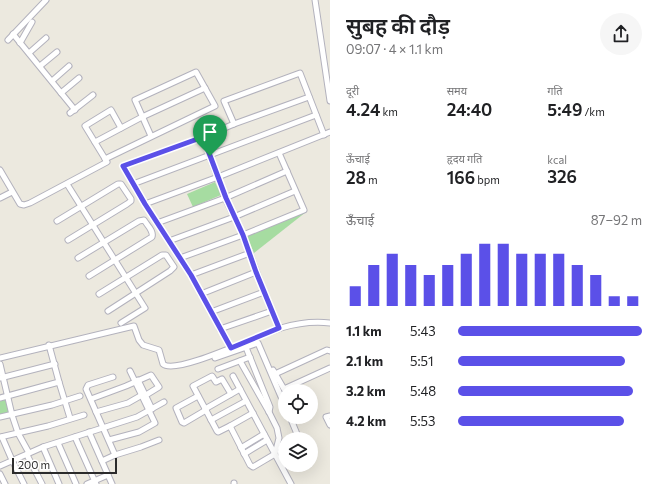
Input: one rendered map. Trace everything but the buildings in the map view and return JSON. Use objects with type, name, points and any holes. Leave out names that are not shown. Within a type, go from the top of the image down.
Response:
[{"type":"street","points":[[8,40],[46,0]]},
{"type":"street","points":[[315,0],[330,101]]},
{"type":"street","points":[[20,43],[32,22]]},
{"type":"street","points":[[13,34],[52,81],[72,111],[93,95]]},
{"type":"street","points":[[29,53],[46,38]]},
{"type":"street","points":[[40,66],[57,52]]},
{"type":"street","points":[[52,81],[69,66]]},
{"type":"street","points":[[105,159],[215,106],[196,72],[134,100],[151,136]]},
{"type":"street","points":[[234,124],[224,102],[300,73],[324,135]]},
{"type":"street","points":[[61,93],[79,78]]},
{"type":"street","points":[[95,142],[142,117],[205,88]]},
{"type":"street","points":[[231,348],[191,275],[145,204],[123,166],[309,97]]},
{"type":"street","points":[[0,170],[20,204],[24,205],[107,162],[85,126],[111,110],[121,128]]},
{"type":"street","points":[[133,184],[316,115]]},
{"type":"street","points":[[145,204],[218,177],[330,132]]},
{"type":"street","points":[[203,137],[279,328]]},
{"type":"street","points":[[180,258],[243,235],[304,210],[279,153]]},
{"type":"street","points":[[158,223],[226,198],[287,171]]},
{"type":"street","points":[[67,184],[147,310],[121,323]]},
{"type":"street","points":[[57,221],[118,184],[121,184],[130,199],[131,201],[127,204],[68,240]]},
{"type":"street","points":[[169,241],[234,217],[295,191]]},
{"type":"street","points":[[0,198],[12,192]]},
{"type":"street","points":[[78,258],[139,221],[144,220],[153,233],[152,237],[89,276]]},
{"type":"street","points":[[191,275],[250,253]]},
{"type":"street","points":[[99,294],[164,254],[174,267],[108,311]]},
{"type":"street","points":[[201,294],[256,272]]},
{"type":"street","points":[[211,312],[264,292]]},
{"type":"street","points":[[220,329],[272,311]]},
{"type":"street","points":[[215,358],[279,328],[302,323],[330,323]]},
{"type":"street","points":[[0,358],[134,326],[141,342],[146,346],[159,350],[163,364],[166,366],[175,366],[196,361],[231,348],[256,342],[258,343],[278,390]]},
{"type":"street","points":[[245,344],[257,384]]},
{"type":"street","points":[[49,346],[70,418]]},
{"type":"street","points":[[330,351],[327,350],[274,372],[284,389],[330,368]]},
{"type":"street","points":[[218,370],[250,357]]},
{"type":"street","points":[[240,361],[257,384],[270,407],[270,412],[278,432]]},
{"type":"street","points":[[0,364],[1,378],[18,433],[29,453],[27,455],[42,484]]},
{"type":"street","points":[[1,378],[55,364]]},
{"type":"street","points":[[109,440],[139,432],[156,423],[144,395],[130,371]]},
{"type":"street","points":[[91,399],[151,375],[158,384],[159,388],[128,403],[96,412]]},
{"type":"street","points":[[231,394],[222,379],[216,382],[212,376],[194,385],[198,396],[217,432],[253,413]]},
{"type":"street","points":[[233,376],[291,484]]},
{"type":"street","points":[[113,377],[87,386],[86,389],[115,455]]},
{"type":"street","points":[[0,398],[60,382]]},
{"type":"street","points":[[198,396],[176,408],[182,422],[184,423],[240,389]]},
{"type":"street","points":[[0,417],[80,396]]},
{"type":"street","points":[[211,420],[246,400]]},
{"type":"street","points":[[0,466],[44,447],[137,417],[164,402]]},
{"type":"street","points":[[24,484],[1,437],[84,415]]},
{"type":"street","points":[[330,416],[326,417],[330,425]]},
{"type":"street","points":[[230,426],[252,467],[275,454],[278,446]]},
{"type":"street","points":[[89,432],[112,484]]},
{"type":"street","points":[[241,448],[264,434]]},
{"type":"street","points":[[75,437],[95,482]]},
{"type":"street","points":[[102,461],[115,455],[160,440]]},
{"type":"street","points":[[244,454],[267,440]]},
{"type":"street","points":[[58,443],[76,484]]},
{"type":"street","points":[[44,447],[59,484]]},
{"type":"street","points":[[0,474],[5,484]]},
{"type":"street","points":[[87,484],[95,482],[108,474]]},
{"type":"green space","points":[[215,182],[221,195],[193,207],[187,194]]},
{"type":"green space","points":[[306,212],[254,253],[246,235]]},
{"type":"green space","points":[[6,398],[11,413],[0,416],[0,399]]},
{"type":"route","points":[[203,137],[210,156],[226,198],[243,235],[256,272],[279,328],[231,348],[191,275],[145,204],[123,166],[203,137]]}]
